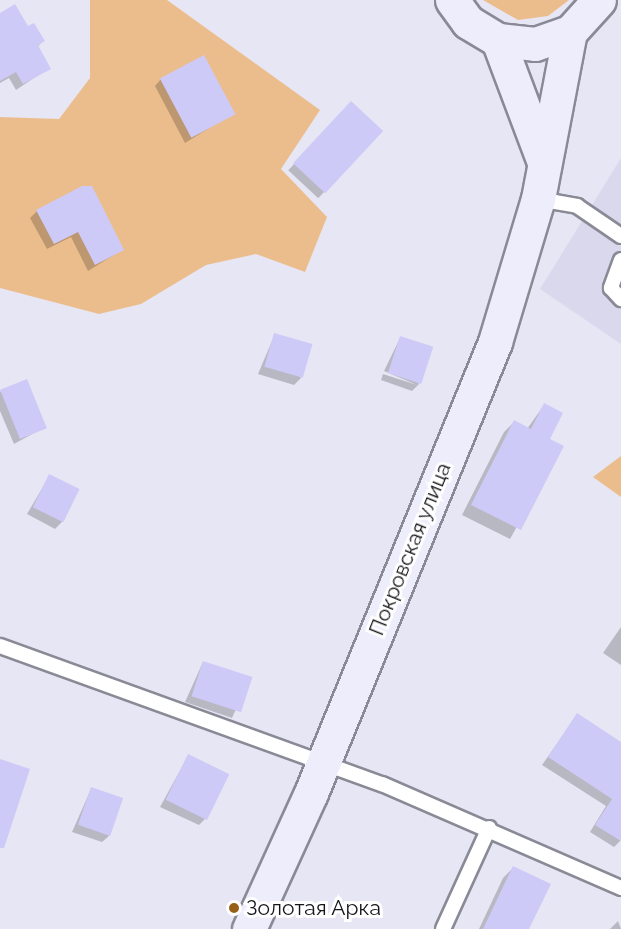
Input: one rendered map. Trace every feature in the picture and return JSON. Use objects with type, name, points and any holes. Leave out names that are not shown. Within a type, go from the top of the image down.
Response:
[{"type":"street","points":[[452,0],[468,22],[498,40],[535,44],[570,32],[599,0]]},
{"type":"street","name":"Покровская улица","points":[[249,929],[322,764],[495,342],[538,199],[543,160],[570,32]]},
{"type":"street","points":[[498,40],[543,160]]},
{"type":"lane","points":[[538,199],[578,206],[621,236]]},
{"type":"lane","points":[[621,260],[611,288],[621,299]]},
{"type":"lane","points":[[0,646],[489,828],[621,888]]},
{"type":"lane","points":[[443,929],[489,828]]},
{"type":"shaded area","points":[[90,0],[167,0],[320,110],[281,169],[327,217],[305,272],[256,254],[206,265],[141,304],[99,314],[0,288],[0,117],[59,119],[90,78]]},
{"type":"shaded area","points":[[483,0],[569,0],[548,16],[518,20]]},
{"type":"shaded area","points":[[621,158],[621,344],[540,289]]},
{"type":"shaded area","points":[[621,456],[621,497],[593,477]]},
{"type":"building","points":[[15,4],[28,26],[34,23],[45,41],[38,45],[51,69],[23,84],[16,72],[0,81],[0,13]]},
{"type":"building","points":[[204,55],[235,114],[191,138],[160,78]]},
{"type":"building","points":[[351,101],[383,131],[325,193],[293,163]]},
{"type":"building","points":[[82,186],[92,186],[124,250],[95,265],[78,232],[54,244],[36,210]]},
{"type":"building","points":[[274,333],[312,344],[303,378],[264,367]]},
{"type":"building","points":[[400,336],[433,347],[421,384],[388,373]]},
{"type":"building","points":[[27,379],[47,428],[20,439],[0,390]]},
{"type":"building","points":[[544,403],[563,413],[550,439],[564,446],[521,530],[471,505],[514,420],[531,429]]},
{"type":"building","points":[[49,474],[80,489],[63,522],[33,507]]},
{"type":"building","points":[[203,661],[252,677],[241,712],[192,696]]},
{"type":"building","points":[[577,713],[621,742],[621,841],[595,825],[612,799],[548,757]]},
{"type":"building","points":[[188,754],[229,774],[207,820],[166,800]]},
{"type":"building","points":[[0,759],[30,769],[4,848],[0,848]]},
{"type":"building","points":[[91,787],[123,798],[110,836],[78,825]]},
{"type":"building","points":[[513,866],[551,884],[529,929],[483,929]]},
{"type":"place","name":"Золотая Арка","points":[[234,908]]}]
